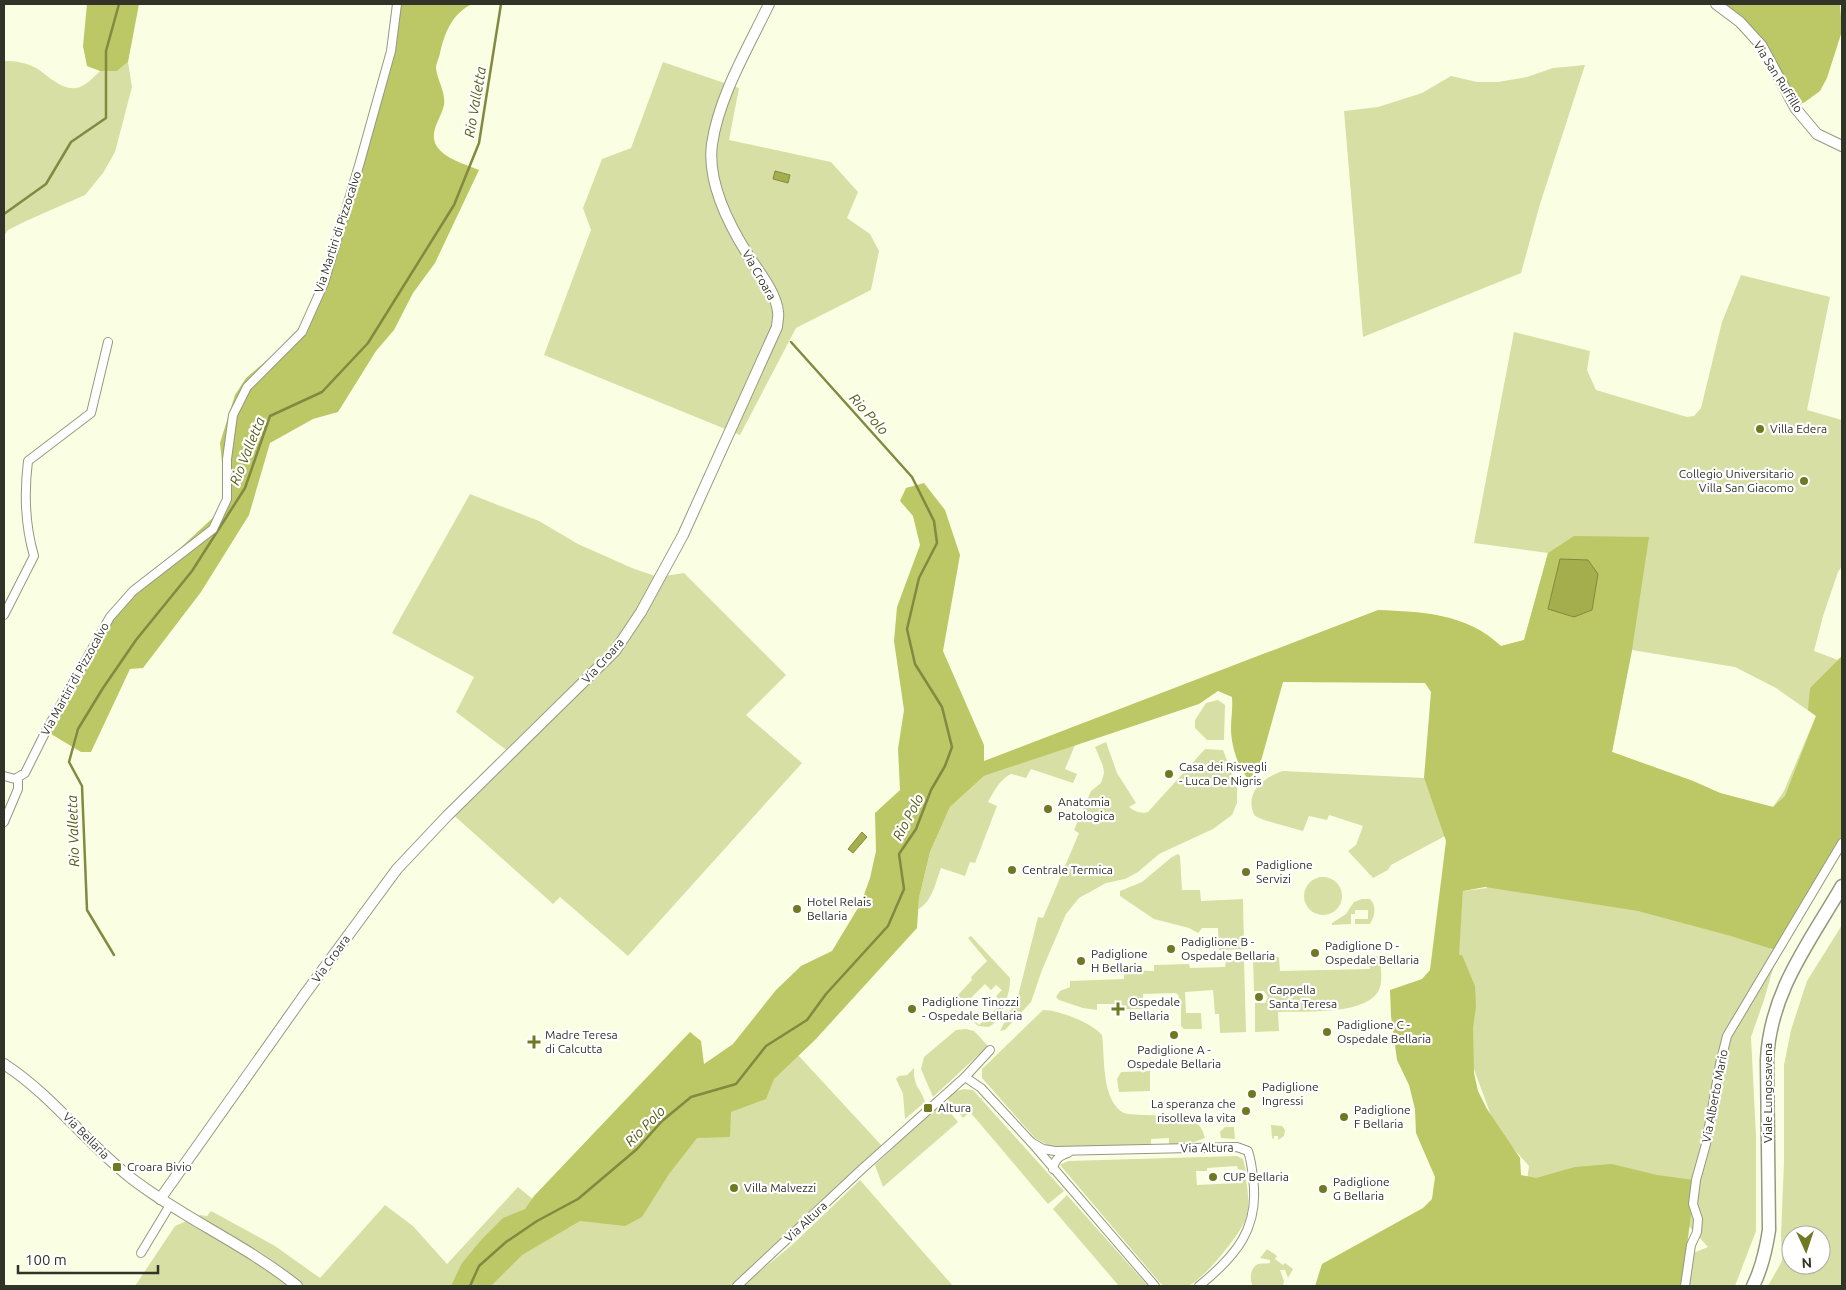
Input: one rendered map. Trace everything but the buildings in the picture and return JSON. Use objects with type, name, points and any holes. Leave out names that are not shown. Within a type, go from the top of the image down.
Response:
[{"type":"main road","name":"Viale Lungosavena","points":[[1753,1286],[1759,1275],[1766,1253],[1769,1230],[1767,1060],[1772,1021],[1781,993],[1790,974],[1842,886]]},
{"type":"street","name":"Via Martiri di Pizzocalvo","points":[[4,822],[18,789],[18,779],[25,773],[46,730],[110,617],[133,591],[213,529],[226,499],[227,459],[234,415],[247,387],[302,332],[324,283],[391,51],[397,4]]},
{"type":"street","name":"Via Croara","points":[[160,1199],[305,994],[397,869],[447,816],[615,651],[641,612],[683,535],[777,327],[779,313],[774,298],[741,243],[722,204],[714,175],[712,146],[721,104],[770,4]]},
{"type":"street","name":"Via San Ruffillo","points":[[1716,4],[1740,22],[1761,45],[1796,109],[1817,134],[1842,146]]},
{"type":"street","points":[[4,615],[34,556],[28,536],[25,501],[28,461],[91,413],[108,342]]},
{"type":"street","points":[[4,776],[18,779]]},
{"type":"street","name":"Via Alberto Mario","points":[[1685,1286],[1692,1245],[1697,1232],[1698,1219],[1693,1204],[1696,1180],[1706,1144],[1727,1036],[1842,843]]},
{"type":"street","name":"Via Altura","points":[[737,1286],[862,1169],[965,1077],[990,1050]]},
{"type":"street","name":"Via Bellaria","points":[[4,1064],[47,1097],[117,1167],[170,1206],[258,1258],[297,1286]]},
{"type":"street","name":"Via Altura","points":[[965,1077],[981,1088],[1031,1142],[1155,1286]]},
{"type":"street","name":"Via Altura","points":[[1031,1142],[1043,1149],[1069,1152],[1237,1147],[1248,1151],[1251,1160],[1255,1198],[1254,1212],[1249,1226],[1230,1257],[1199,1286]]},
{"type":"street","points":[[1053,1169],[1054,1161],[1069,1152]]},
{"type":"street","points":[[141,1253],[170,1206]]},
{"type":"shaded area","points":[[87,4],[139,4],[128,62],[117,71],[100,71],[87,66],[83,46]]},
{"type":"shaded area","points":[[392,4],[472,4],[459,13],[450,24],[436,65],[444,95],[444,105],[436,125],[434,140],[444,154],[479,170],[435,263],[413,293],[394,330],[376,351],[338,412],[313,419],[270,443],[249,515],[201,592],[143,668],[130,669],[91,752],[81,752],[46,731],[106,617],[218,513],[223,500],[224,482],[220,443],[235,395],[246,378],[295,336],[319,288],[385,80],[391,32]]},
{"type":"shaded area","points":[[1718,4],[1840,4],[1842,31],[1827,78],[1820,91],[1805,102],[1789,108],[1748,32]]},
{"type":"shaded area","points":[[4,61],[30,65],[55,82],[69,88],[81,87],[100,71],[117,71],[128,62],[132,87],[115,152],[103,173],[85,195],[8,230],[4,236]]},
{"type":"shaded area","points":[[663,62],[739,88],[729,140],[831,162],[858,192],[847,218],[870,234],[879,251],[871,290],[796,328],[740,435],[544,355],[591,230],[583,208],[602,159],[631,148]]},
{"type":"shaded area","points":[[1585,65],[1540,204],[1521,273],[1363,337],[1344,111],[1378,107],[1422,93],[1451,76],[1477,82],[1498,82],[1527,77],[1553,68]]},
{"type":"shaded area","points":[[775,171],[790,175],[788,183],[773,179]]},
{"type":"shaded area","points":[[1741,275],[1830,297],[1807,410],[1842,420],[1842,566],[1838,572],[1823,616],[1814,651],[1838,660],[1842,656],[1770,949],[1778,951],[1751,1037],[1756,1136],[1756,1231],[1735,1286],[1688,1286],[1638,1275],[1708,1247],[1676,1212],[1515,1263],[1529,1166],[1496,1129],[1471,1061],[1457,976],[1463,891],[1487,888],[1501,646],[1524,640],[1548,553],[1474,543],[1514,332],[1590,351],[1587,370],[1596,390],[1687,417],[1694,416],[1701,408],[1722,322]],"holes":[[[1632,650],[1735,667],[1776,688],[1816,716],[1784,791],[1773,807],[1720,793],[1693,781],[1612,752]]]},
{"type":"shaded area","points":[[924,483],[945,510],[960,555],[943,651],[984,745],[984,761],[1378,610],[1443,616],[1473,627],[1488,635],[1501,646],[1524,640],[1548,553],[1574,536],[1649,537],[1632,650],[1612,752],[1693,781],[1720,793],[1773,807],[1785,796],[1816,716],[1808,710],[1810,688],[1842,656],[1842,843],[1778,951],[1731,936],[1638,911],[1485,887],[1463,891],[1459,955],[1462,955],[1475,986],[1476,1006],[1473,1028],[1474,1073],[1478,1091],[1487,1109],[1520,1158],[1521,1175],[1536,1178],[1575,1167],[1612,1164],[1657,1175],[1694,1180],[1682,1286],[1315,1286],[1322,1264],[1423,1208],[1432,1199],[1435,1177],[1416,1133],[1415,1109],[1409,1085],[1397,1060],[1391,1016],[1390,990],[1422,979],[1430,970],[1446,841],[1424,778],[1431,692],[1425,683],[1283,682],[1261,761],[1266,765],[1248,779],[1238,762],[1232,742],[1232,697],[1218,691],[1199,704],[984,776],[950,807],[930,852],[919,898],[917,928],[815,1040],[774,1079],[766,1099],[731,1112],[730,1137],[697,1138],[669,1174],[642,1217],[625,1226],[580,1221],[522,1255],[491,1286],[451,1286],[462,1263],[482,1239],[503,1218],[525,1209],[534,1196],[690,1032],[701,1041],[704,1064],[733,1044],[776,990],[801,966],[832,951],[861,903],[870,878],[876,851],[875,813],[900,790],[898,749],[904,710],[894,641],[897,607],[920,545],[913,516],[900,501],[906,488]]},
{"type":"shaded area","points":[[470,494],[539,521],[578,544],[632,568],[658,577],[684,573],[786,675],[746,715],[802,763],[628,956],[560,897],[553,904],[450,812],[509,752],[456,712],[474,677],[392,633]]},
{"type":"shaded area","points":[[1560,559],[1588,560],[1598,574],[1592,610],[1574,617],[1548,609]]},
{"type":"shaded area","points":[[1218,700],[1225,705],[1224,740],[1207,740],[1195,728],[1195,720],[1206,703]]},
{"type":"shaded area","points":[[1106,742],[1117,773],[1136,803],[1129,807],[1135,811],[1148,812],[1205,749],[1223,750],[1237,787],[1237,803],[1232,815],[1213,829],[1159,854],[1138,872],[1125,879],[1106,883],[1079,898],[1066,914],[1042,970],[1031,1002],[1005,1030],[1000,1031],[1018,996],[1038,917],[1043,918],[1079,833],[1074,830],[1091,791],[1101,783],[1104,773],[1103,766],[1095,747]]},
{"type":"shaded area","points":[[1075,745],[1065,769],[1077,774],[1073,783],[1031,769],[1026,778],[1011,774],[1000,782],[988,802],[997,806],[975,863],[970,862],[965,876],[941,868],[930,897],[918,909],[930,852],[950,807],[984,776]]},
{"type":"shaded area","points":[[1283,771],[1424,778],[1445,836],[1391,865],[1388,870],[1373,878],[1348,851],[1356,845],[1363,826],[1329,815],[1327,820],[1309,816],[1303,831],[1255,816],[1252,808],[1253,794],[1268,777]]},
{"type":"shaded area","points":[[862,832],[867,837],[853,853],[848,849]]},
{"type":"shaded area","points":[[1178,854],[1180,856],[1182,890],[1200,890],[1201,901],[1243,899],[1244,949],[1219,950],[1218,928],[1202,928],[1198,933],[1189,928],[1154,919],[1120,896],[1120,891],[1142,882]]},
{"type":"shaded area","points":[[1323,877],[1337,882],[1342,896],[1337,910],[1323,915],[1309,910],[1304,896],[1309,882]]},
{"type":"shaded area","points":[[1370,899],[1374,905],[1374,914],[1370,924],[1355,924],[1355,919],[1368,919],[1368,910],[1355,910],[1355,914],[1351,914],[1351,924],[1332,925],[1332,923],[1346,914],[1354,902]]},
{"type":"shaded area","points":[[1842,925],[1842,1286],[1768,1286],[1781,1263],[1781,1275],[1831,1275],[1831,1225],[1781,1225],[1784,1162],[1784,1065],[1791,1030],[1807,981]]},
{"type":"shaded area","points":[[971,936],[1010,978],[1009,991],[1001,1013],[993,1024],[988,1027],[978,1026],[972,1020],[979,1025],[1002,1003],[996,996],[1002,990],[996,985],[991,990],[985,984],[962,1007],[957,996],[972,980],[971,977],[987,961],[968,938]]},
{"type":"shaded area","points":[[1371,956],[1380,956],[1381,983],[1374,996],[1364,1003],[1335,1010],[1278,1012],[1279,1031],[1255,1032],[1255,1003],[1265,1003],[1268,997],[1264,991],[1254,991],[1253,958],[1279,957],[1280,971],[1370,969]]},
{"type":"shaded area","points":[[1244,959],[1246,1032],[1220,1033],[1219,1014],[1215,1014],[1213,990],[1185,992],[1186,1013],[1201,1013],[1202,1029],[1184,1029],[1181,1026],[1181,1001],[1177,1001],[1179,996],[1176,993],[1143,994],[1143,1009],[1120,1009],[1119,1004],[1097,1004],[1097,1010],[1083,1008],[1059,1000],[1056,997],[1060,991],[1070,987],[1070,981],[1124,979],[1124,970],[1154,971],[1154,965],[1189,964],[1190,968],[1225,967],[1226,960]]},
{"type":"shaded area","points":[[1043,1010],[1058,1012],[1075,1018],[1091,1026],[1102,1035],[1108,1089],[1111,1099],[1124,1113],[1186,1116],[1198,1124],[1205,1138],[1181,1147],[1169,1147],[1169,1138],[1151,1139],[1151,1147],[1082,1148],[1051,1147],[1035,1138],[982,1078],[982,1069]]},
{"type":"shaded area","points":[[966,1029],[974,1031],[988,1046],[933,1097],[921,1069],[924,1057],[956,1030]]},
{"type":"shaded area","points":[[786,1042],[883,1147],[734,1286],[135,1286],[175,1226],[200,1215],[207,1216],[211,1211],[275,1246],[320,1278],[385,1205],[413,1226],[447,1264],[518,1187],[535,1201]]},
{"type":"shaded area","points":[[914,1068],[916,1083],[925,1102],[905,1119],[903,1094],[896,1079],[899,1076],[907,1075]]},
{"type":"shaded area","points":[[1150,1071],[1150,1091],[1119,1092],[1117,1079],[1121,1072]]},
{"type":"shaded area","points":[[964,1089],[973,1090],[1064,1191],[1048,1204],[970,1112],[963,1118],[946,1097],[953,1092]]},
{"type":"shaded area","points":[[942,1102],[958,1122],[883,1187],[875,1165]]},
{"type":"shaded area","points":[[1271,1125],[1282,1126],[1285,1130],[1284,1136],[1278,1140],[1278,1136],[1274,1136],[1274,1139],[1272,1138]]},
{"type":"shaded area","points":[[1225,1127],[1234,1127],[1235,1139],[1221,1138],[1220,1132]]},
{"type":"shaded area","points":[[1237,1156],[1243,1159],[1246,1171],[1238,1169],[1237,1166],[1207,1168],[1207,1171],[1196,1171],[1197,1185],[1239,1183],[1239,1173],[1245,1175],[1248,1196],[1246,1218],[1237,1235],[1212,1266],[1195,1282],[1182,1287],[1161,1284],[1060,1165],[1068,1161]]},
{"type":"shaded area","points":[[860,1180],[953,1286],[742,1286],[792,1245]]},
{"type":"shaded area","points":[[1067,1195],[1148,1286],[1119,1286],[1053,1209]]},
{"type":"shaded area","points":[[1267,1249],[1277,1256],[1275,1259],[1293,1269],[1288,1278],[1285,1270],[1280,1270],[1284,1281],[1283,1286],[1253,1286],[1251,1274],[1253,1268],[1259,1264],[1270,1263],[1270,1260],[1260,1258]]},
{"type":"waterway","points":[[4,214],[46,184],[71,142],[106,118],[106,51],[119,4]]},
{"type":"waterway","name":"Rio Valletta","points":[[114,955],[87,910],[82,786],[69,762],[78,729],[136,640],[192,571],[245,488],[270,416],[322,392],[368,343],[454,205],[479,143],[501,4]]},
{"type":"waterway","name":"Rio Polo","points":[[470,1286],[479,1266],[506,1242],[537,1221],[578,1199],[637,1149],[662,1121],[691,1097],[736,1084],[766,1046],[807,1020],[826,994],[888,926],[904,889],[899,854],[916,829],[931,790],[945,766],[952,747],[942,707],[915,664],[907,629],[919,578],[937,543],[934,521],[912,477],[791,342]]},
{"type":"place","name":"Villa Edera","points":[[1760,429]]},
{"type":"place","name":"Collegio Universitario Villa San Giacomo","points":[[1804,481]]},
{"type":"place","name":"Casa dei Risvegli - Luca De Nigris","points":[[1169,774]]},
{"type":"place","name":"Anatomia Patologica","points":[[1048,809]]},
{"type":"place","name":"Centrale Termica","points":[[1012,870]]},
{"type":"place","name":"Padiglione Servizi","points":[[1246,872]]},
{"type":"place","name":"Hotel Relais Bellaria","points":[[797,909]]},
{"type":"place","name":"Padiglione B - Ospedale Bellaria","points":[[1171,949]]},
{"type":"place","name":"Padiglione D - Ospedale Bellaria","points":[[1315,953]]},
{"type":"place","name":"Padiglione H Bellaria","points":[[1081,961]]},
{"type":"place","name":"Cappella Santa Teresa","points":[[1259,997]]},
{"type":"place","name":"Padiglione Tinozzi - Ospedale Bellaria","points":[[912,1009]]},
{"type":"place","name":"Ospedale Bellaria","points":[[1118,1009]]},
{"type":"place","name":"Padiglione C - Ospedale Bellaria","points":[[1327,1032]]},
{"type":"place","name":"Padiglione A - Ospedale Bellaria","points":[[1174,1035]]},
{"type":"place","name":"Madre Teresa di Calcutta","points":[[534,1042]]},
{"type":"place","name":"Padiglione Ingressi","points":[[1252,1094]]},
{"type":"place","name":"Altura","points":[[928,1108]]},
{"type":"place","name":"La speranza che risolleva la vita","points":[[1246,1111]]},
{"type":"place","name":"Padiglione F Bellaria","points":[[1344,1117]]},
{"type":"place","name":"Croara Bivio","points":[[117,1167]]},
{"type":"place","name":"CUP Bellaria","points":[[1213,1177]]},
{"type":"place","name":"Villa Malvezzi","points":[[734,1188]]},
{"type":"place","name":"Padiglione G Bellaria","points":[[1323,1189]]}]
